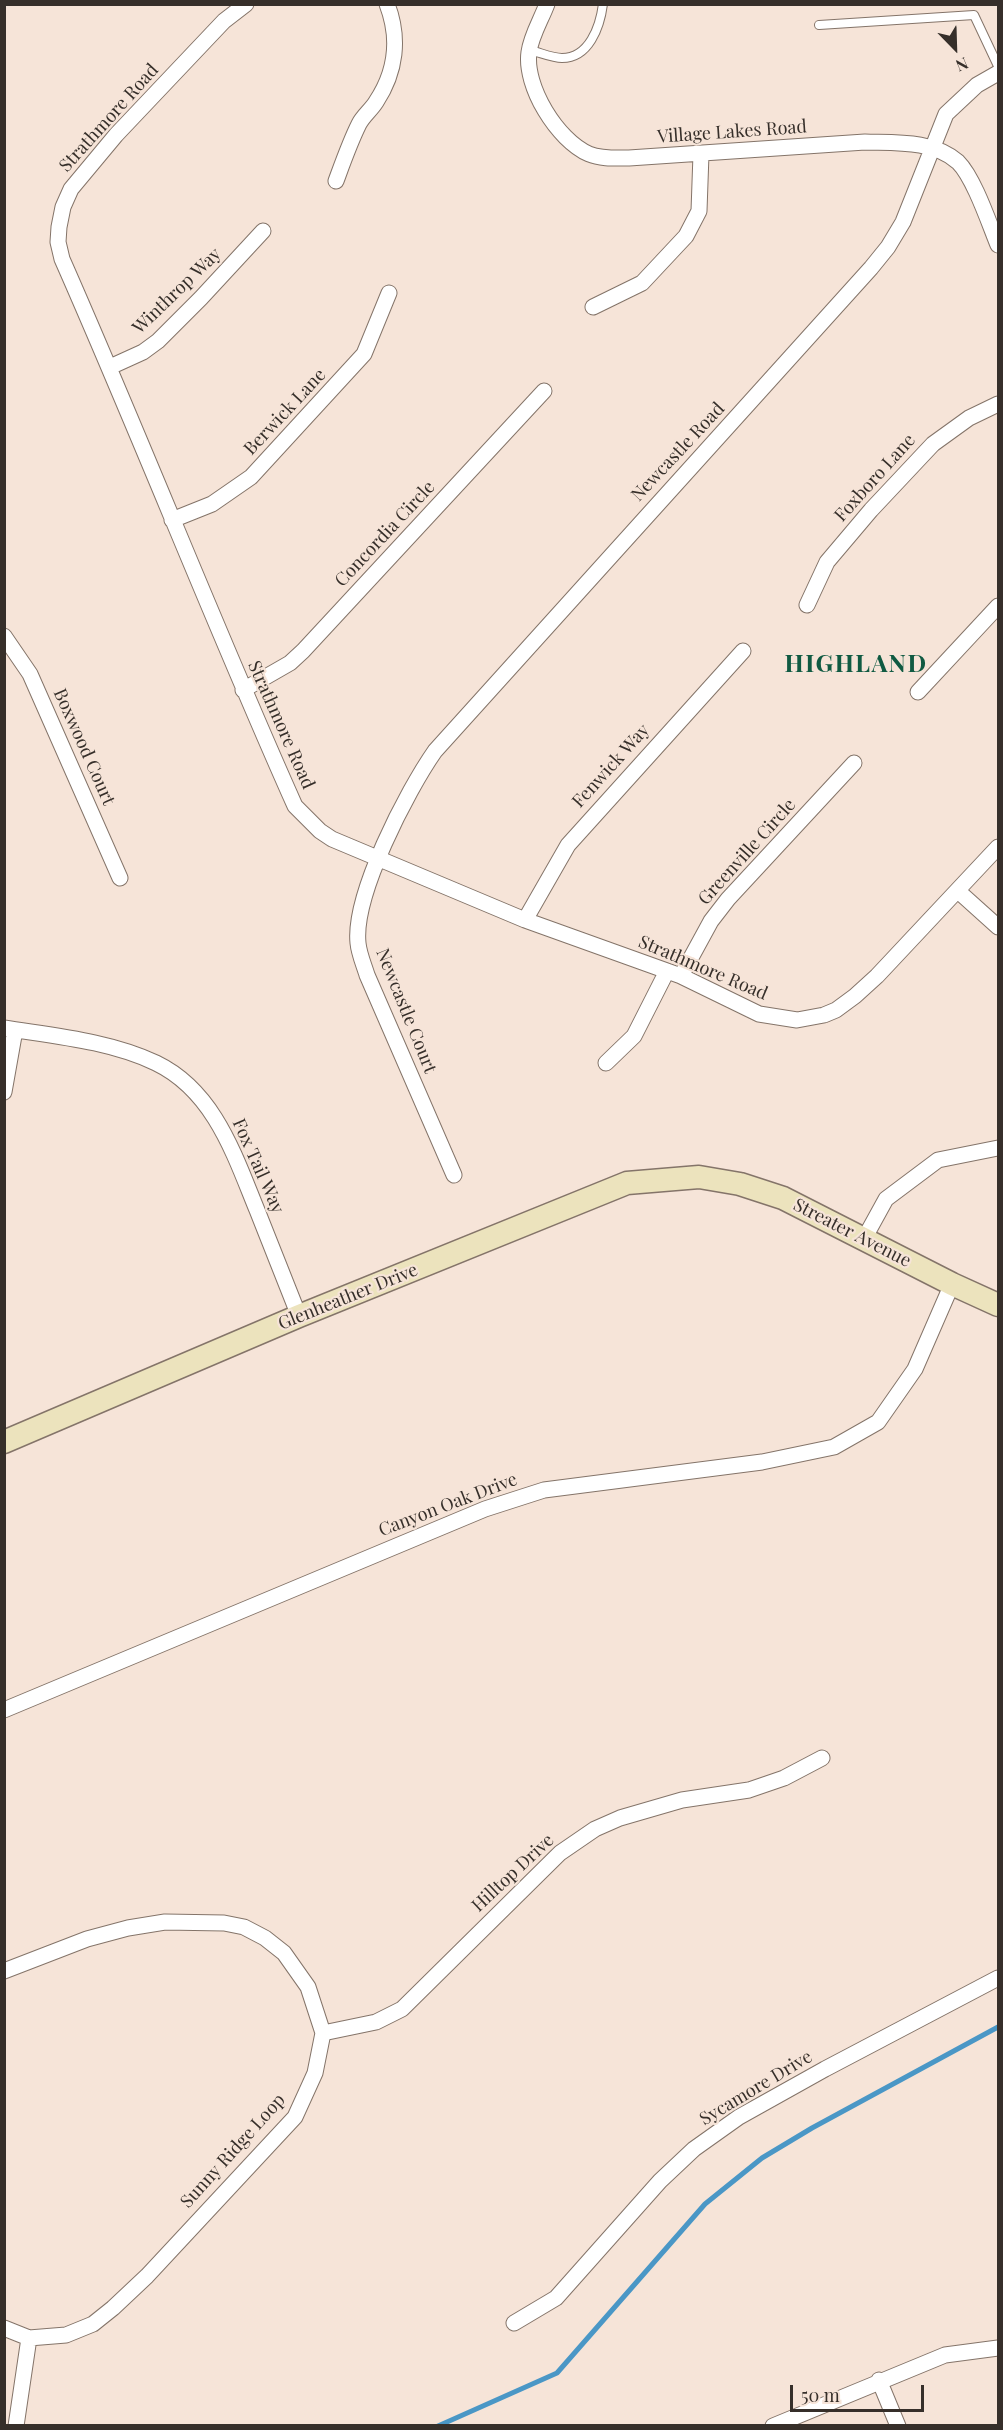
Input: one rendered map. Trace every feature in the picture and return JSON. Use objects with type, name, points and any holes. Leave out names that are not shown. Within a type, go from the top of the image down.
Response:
[{"type":"street","name":"Strathmore Road","points":[[246,4],[224,21],[116,135],[71,189],[63,207],[57,242],[62,259],[110,367],[243,690],[300,812],[332,839],[525,920],[674,973],[759,1014],[797,1020],[824,1015],[855,996],[958,891]]},
{"type":"street","points":[[336,181],[360,122],[388,83],[394,63],[394,26],[387,4]]},
{"type":"street","name":"Village Lakes Road","points":[[547,4],[529,50],[532,81],[556,127],[577,148],[591,155],[607,158],[701,154],[865,142],[902,142],[930,148],[957,162],[966,175],[999,245]]},
{"type":"street","name":"Newcastle Road","points":[[379,858],[410,789],[435,751],[611,554],[718,439],[888,247],[903,222],[930,148],[946,114],[956,102],[977,85],[999,74]]},
{"type":"street","points":[[593,307],[642,283],[687,236],[699,211],[701,154]]},
{"type":"street","name":"Winthrop Way","points":[[110,367],[143,352],[158,341],[263,231]]},
{"type":"street","name":"Berwick Lane","points":[[172,520],[212,504],[251,477],[364,354],[389,293]]},
{"type":"street","name":"Concordia Circle","points":[[243,690],[290,663],[303,651],[544,391]]},
{"type":"street","name":"Foxboro Lane","points":[[807,605],[828,562],[870,510],[933,444],[969,418],[999,404]]},
{"type":"street","points":[[918,692],[999,606]]},
{"type":"street","name":"Boxwood Court","points":[[4,636],[13,646],[34,683],[120,878]]},
{"type":"street","name":"Fenwick Way","points":[[525,920],[568,845],[743,651]]},
{"type":"street","name":"Greenville Circle","points":[[606,1063],[634,1036],[674,973],[728,899],[854,763]]},
{"type":"street","points":[[999,847],[958,891],[999,927]]},
{"type":"street","name":"Newcastle Court","points":[[379,858],[362,903],[358,945],[368,975],[454,1175]]},
{"type":"street","points":[[4,1092],[10,1029]]},
{"type":"street","name":"Fox Tail Way","points":[[10,1029],[116,1048],[156,1063],[183,1080],[206,1104],[224,1132],[299,1316]]},
{"type":"street","points":[[864,1239],[886,1198],[938,1160],[999,1148]]},
{"type":"street","name":"Glenheather Drive","points":[[4,1442],[299,1316],[627,1183],[699,1177]]},
{"type":"street","name":"Streater Avenue","points":[[699,1177],[740,1184],[783,1198],[952,1284],[999,1305]]},
{"type":"street","name":"Canyon Oak Drive","points":[[5,1708],[494,1506],[544,1490],[762,1461],[834,1447],[878,1422],[915,1369],[952,1284]]},
{"type":"street","name":"Hilltop Drive","points":[[323,2033],[376,2022],[402,2009],[560,1853],[595,1829],[637,1813],[682,1800],[749,1790],[784,1778],[822,1758]]},
{"type":"street","name":"Sunny Ridge Loop","points":[[4,1971],[87,1939],[128,1928],[165,1922],[224,1923],[244,1927],[265,1938],[285,1953],[308,1987],[323,2033],[315,2073],[295,2117],[147,2276],[93,2324],[66,2335],[29,2338]]},
{"type":"street","name":"Sycamore Drive","points":[[514,2323],[556,2298],[660,2181],[694,2149],[739,2117],[815,2074],[999,1978]]},
{"type":"street","points":[[4,2328],[29,2338],[16,2426]]},
{"type":"street","points":[[773,2426],[879,2380],[945,2355],[999,2348]]},
{"type":"street","points":[[879,2380],[898,2426]]},
{"type":"lane","points":[[529,50],[562,58],[576,55],[591,42],[603,4]]},
{"type":"lane","points":[[819,25],[974,15],[999,66]]},
{"type":"waterway","points":[[438,2426],[557,2373],[705,2204],[762,2158],[812,2128],[998,2027]]},
{"type":"district","name":"HIGHLAND","points":[[856,665]]}]
